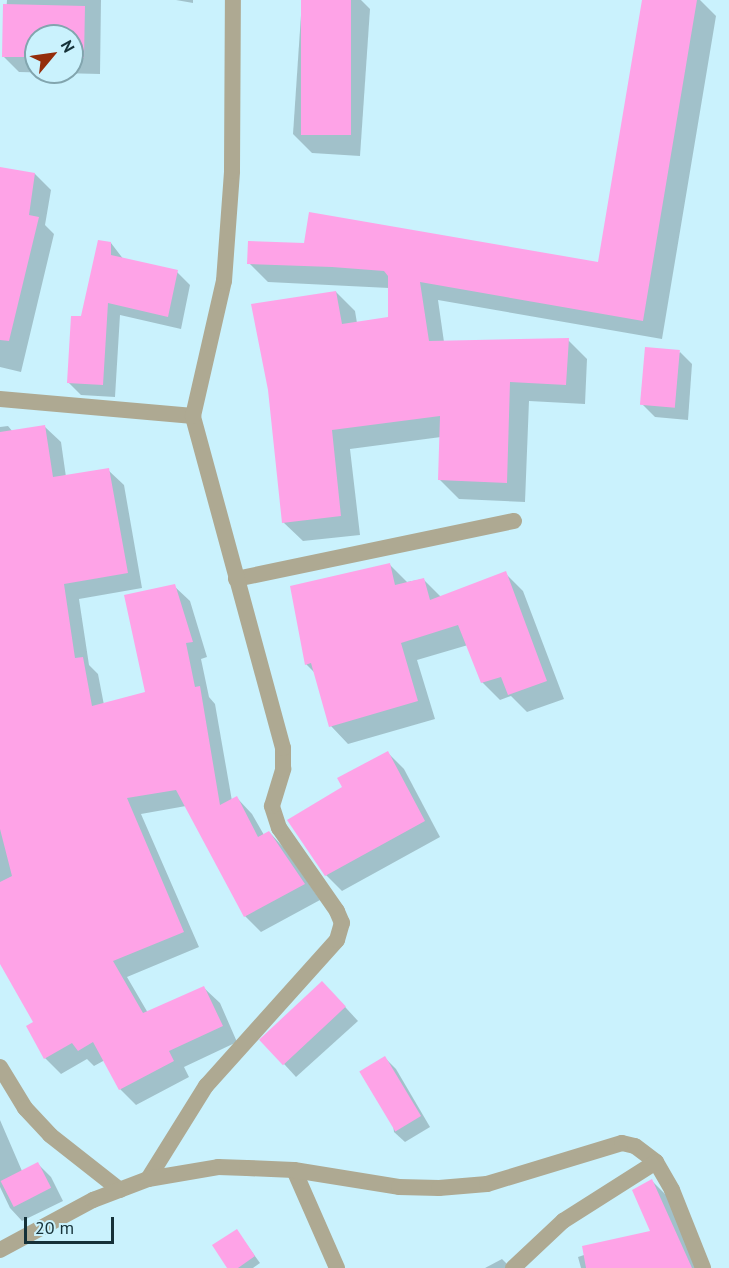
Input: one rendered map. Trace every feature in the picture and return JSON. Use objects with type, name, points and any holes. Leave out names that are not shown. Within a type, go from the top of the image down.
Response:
[{"type":"street","points":[[148,1179],[206,1086],[337,940],[342,923],[337,911],[279,828],[272,806],[283,769],[283,748],[193,416],[224,281],[232,171],[233,0]]},
{"type":"street","points":[[0,399],[193,416]]},
{"type":"street","points":[[236,579],[514,521]]},
{"type":"street","points":[[0,1067],[25,1108],[50,1135],[120,1190]]},
{"type":"street","points":[[0,1250],[120,1190],[148,1179],[218,1167],[294,1170],[399,1187],[439,1188],[487,1184],[622,1143],[635,1146],[656,1162],[672,1190],[703,1268]]},
{"type":"street","points":[[513,1268],[562,1221],[656,1162]]},
{"type":"street","points":[[294,1170],[337,1268]]},
{"type":"building","points":[[301,0],[351,0],[351,135],[301,135]]},
{"type":"building","points":[[642,0],[697,0],[643,321],[420,282],[429,341],[569,338],[566,385],[510,382],[507,483],[438,480],[440,416],[332,430],[341,516],[282,523],[268,390],[251,304],[336,291],[342,324],[388,317],[388,276],[384,271],[247,264],[248,241],[304,243],[309,212],[598,262]]},
{"type":"building","points":[[3,4],[85,6],[84,58],[84,24],[24,24],[24,57],[2,57]]},
{"type":"building","points":[[0,167],[35,173],[29,215],[39,217],[9,341],[0,340]]},
{"type":"building","points":[[98,240],[111,242],[111,255],[178,270],[168,317],[108,303],[103,385],[67,383],[71,316],[81,316]]},
{"type":"building","points":[[645,347],[680,350],[675,408],[640,405]]},
{"type":"building","points":[[45,425],[53,477],[109,468],[128,573],[64,584],[75,658],[83,657],[92,706],[145,692],[124,595],[175,584],[193,642],[186,643],[195,687],[200,686],[220,805],[237,796],[258,837],[269,831],[305,884],[244,917],[176,790],[127,798],[184,932],[113,961],[143,1013],[204,986],[223,1026],[169,1051],[174,1061],[119,1090],[93,1042],[78,1051],[72,1043],[44,1059],[26,1026],[33,1022],[0,964],[0,882],[12,876],[0,829],[0,432]]},
{"type":"building","points":[[390,563],[395,585],[424,578],[430,600],[506,571],[547,681],[508,695],[501,677],[481,683],[458,625],[401,643],[418,701],[329,727],[311,663],[305,665],[290,586]]},
{"type":"building","points":[[388,751],[425,821],[325,876],[287,820],[342,787],[337,778]]},
{"type":"building","points":[[322,981],[346,1007],[283,1065],[259,1040]]},
{"type":"building","points":[[385,1056],[421,1116],[395,1131],[359,1071]]},
{"type":"building","points":[[38,1162],[51,1188],[14,1207],[1,1181]]},
{"type":"building","points":[[652,1179],[692,1268],[586,1268],[582,1246],[650,1231],[632,1190]]},
{"type":"building","points":[[237,1229],[255,1256],[238,1268],[227,1268],[212,1245]]}]
